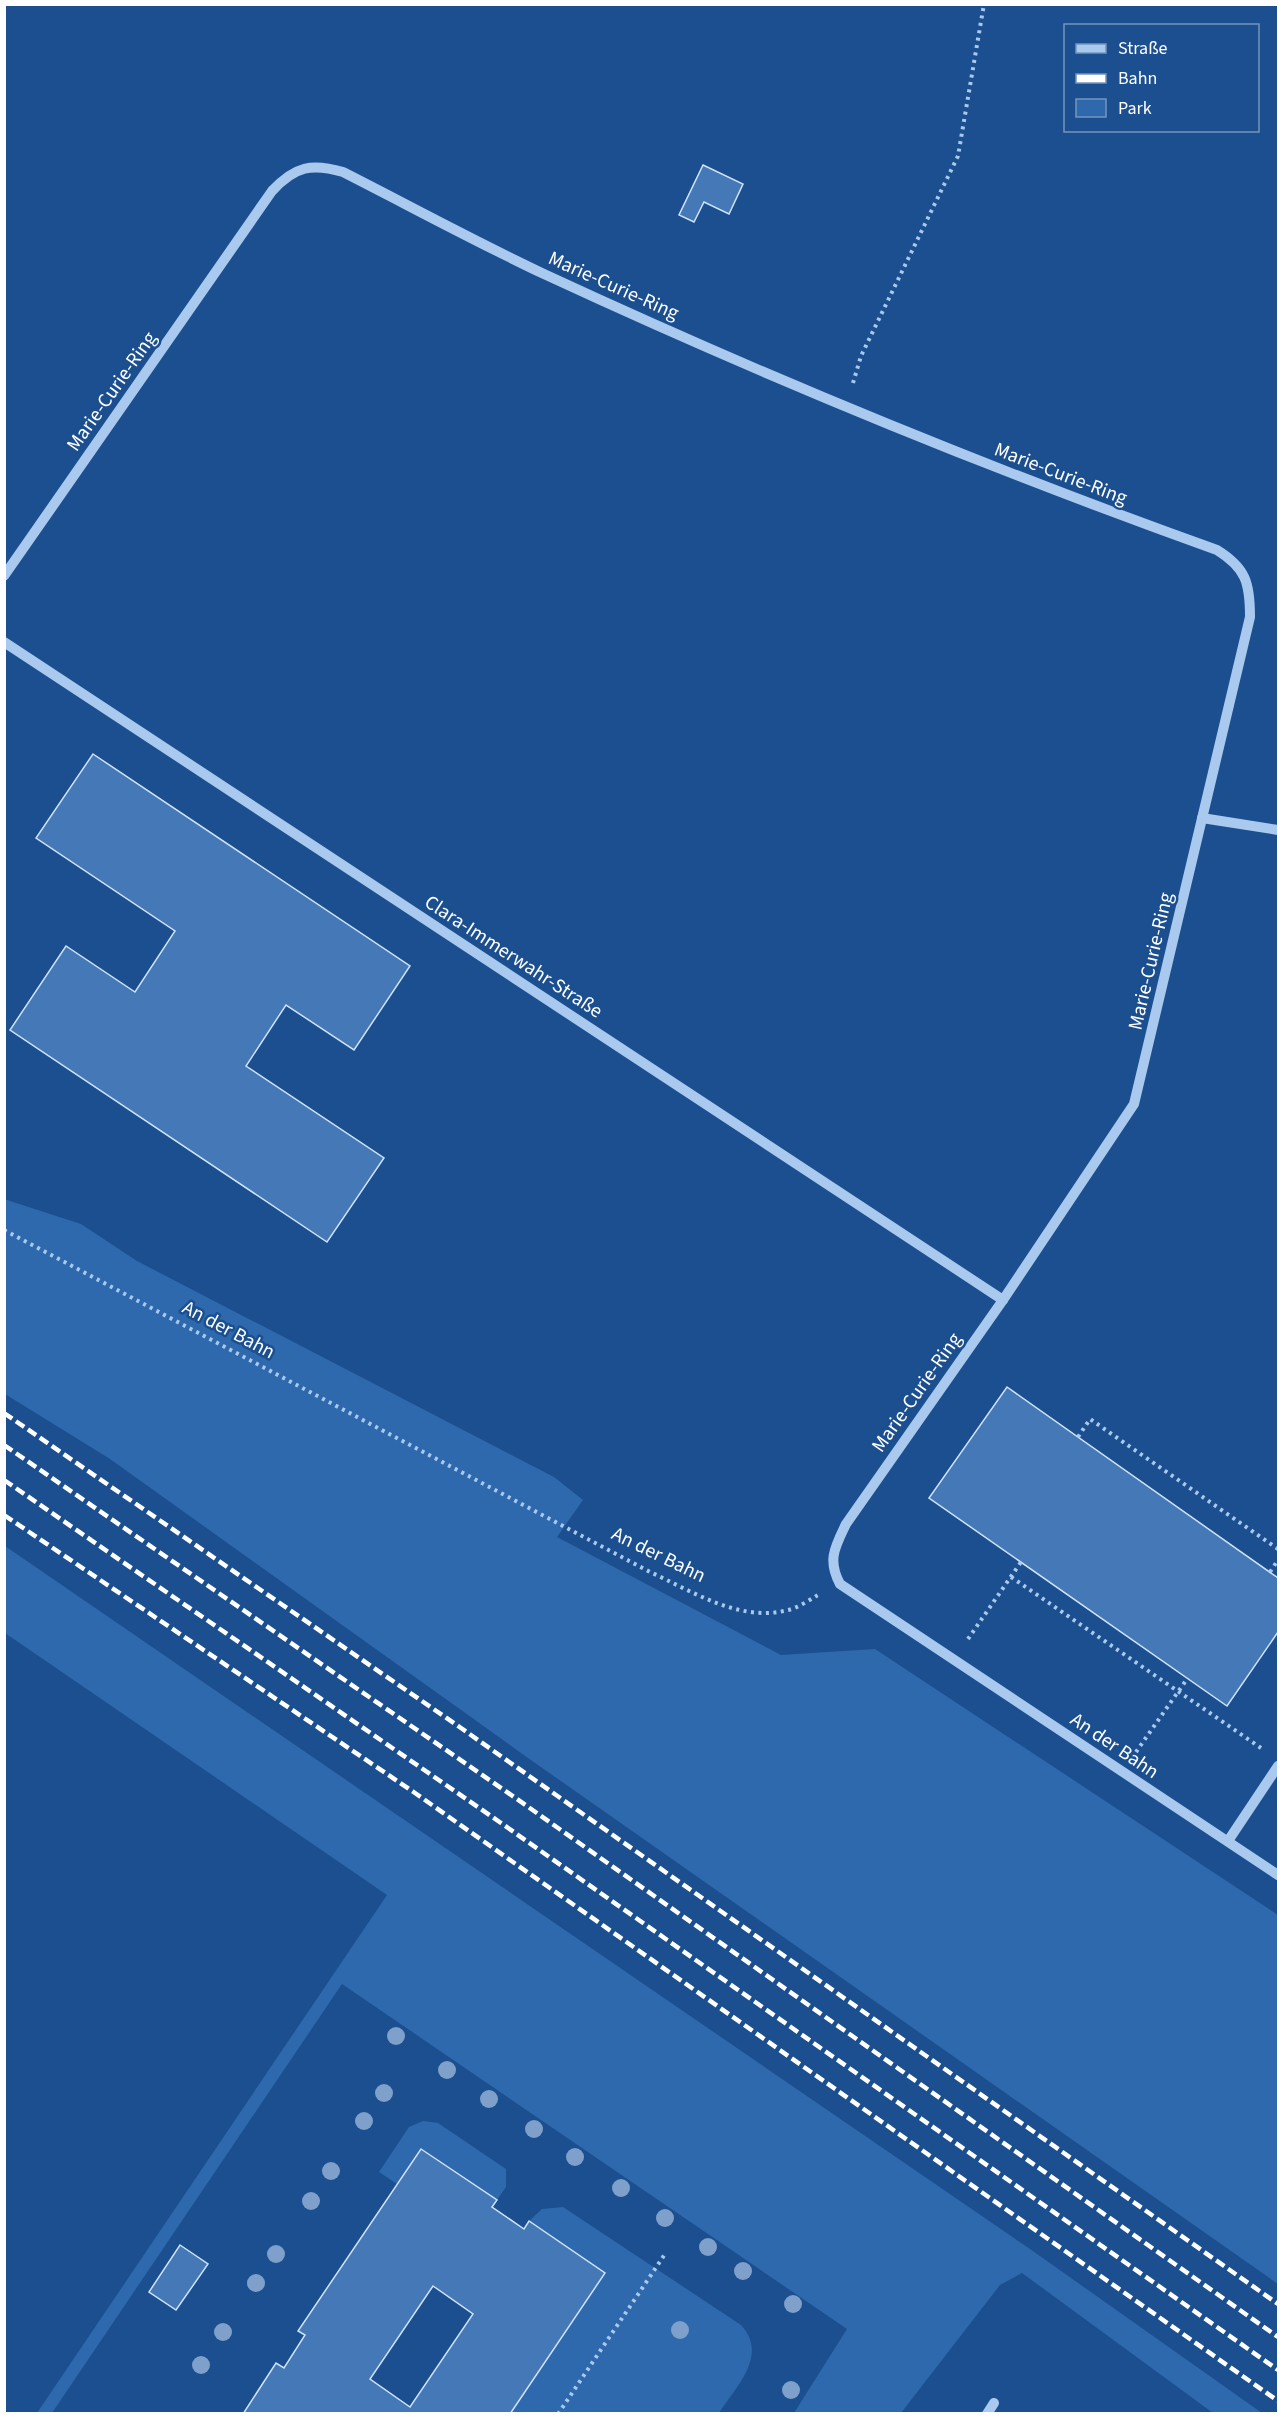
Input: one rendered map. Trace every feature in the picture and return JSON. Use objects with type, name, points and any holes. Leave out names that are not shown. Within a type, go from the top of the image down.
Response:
[{"type":"street","name":"Marie-Curie-Ring","points":[[4,576],[272,190],[286,176],[304,168],[324,166],[343,172],[543,273],[845,407],[1071,498],[1216,550],[1233,560],[1245,575],[1250,595],[1250,617],[1134,1104],[1003,1300],[846,1524],[834,1550],[833,1570],[840,1584]]},
{"type":"street","name":"Clara-Immerwahr-Straße","points":[[4,642],[1003,1300]]},
{"type":"street","points":[[1202,818],[1278,830]]},
{"type":"street","name":"An der Bahn","points":[[840,1584],[1278,1875]]},
{"type":"street","points":[[1228,1841],[1278,1766]]},
{"type":"street","points":[[987,2414],[994,2403]]},
{"type":"path","points":[[845,407],[861,356],[958,156],[984,4]]},
{"type":"path","name":"An der Bahn","points":[[4,1230],[650,1572],[724,1606],[754,1612],[789,1610],[840,1584]]},
{"type":"path","points":[[1078,1437],[1090,1419],[1278,1549]]},
{"type":"path","points":[[1270,1572],[1278,1560]]},
{"type":"path","points":[[954,1659],[1021,1562]]},
{"type":"path","points":[[1011,1577],[1269,1754]]},
{"type":"path","points":[[1122,1771],[1187,1679]]},
{"type":"path","points":[[558,2414],[665,2254]]},
{"type":"green space","points":[[4,1199],[81,1224],[137,1261],[554,1477],[583,1500],[557,1537],[781,1655],[875,1649],[1278,1915],[1278,2284],[528,1758],[110,1459],[5,1394]]},
{"type":"green space","points":[[5,1546],[1030,2249],[1262,2413],[1213,2413],[1022,2273],[1000,2285],[901,2413],[794,2413],[847,2329],[342,1984],[52,2413],[37,2413],[387,1895],[5,1633]]},
{"type":"green space","points":[[423,2121],[438,2123],[506,2169],[506,2187],[497,2200],[421,2149],[397,2184],[379,2172],[409,2127]]},
{"type":"green space","points":[[563,2207],[741,2325],[749,2336],[752,2348],[751,2359],[741,2382],[719,2413],[510,2414],[529,2221],[542,2209]]},
{"type":"building","points":[[703,165],[743,184],[729,214],[704,202],[694,222],[679,215]]},
{"type":"building","points":[[93,754],[410,966],[354,1050],[286,1005],[246,1066],[384,1158],[327,1242],[10,1030],[66,946],[135,992],[175,931],[36,838]]},
{"type":"building","points":[[1007,1387],[1278,1578],[1278,1632],[1227,1706],[929,1498]]},
{"type":"building","points":[[421,2149],[497,2200],[492,2207],[524,2229],[529,2221],[605,2273],[510,2414],[243,2414],[276,2363],[284,2368],[305,2335],[298,2331]],"holes":[[[433,2286],[473,2314],[410,2407],[370,2379]]]},
{"type":"building","points":[[180,2245],[208,2264],[176,2310],[149,2292]]},
{"type":"railway","points":[[4,1413],[461,1728],[1278,2304]]},
{"type":"railway","points":[[4,1445],[517,1799],[1278,2337]]},
{"type":"railway","points":[[4,1480],[501,1823],[1278,2370]]},
{"type":"railway","points":[[4,1515],[415,1793],[1278,2401]]}]
